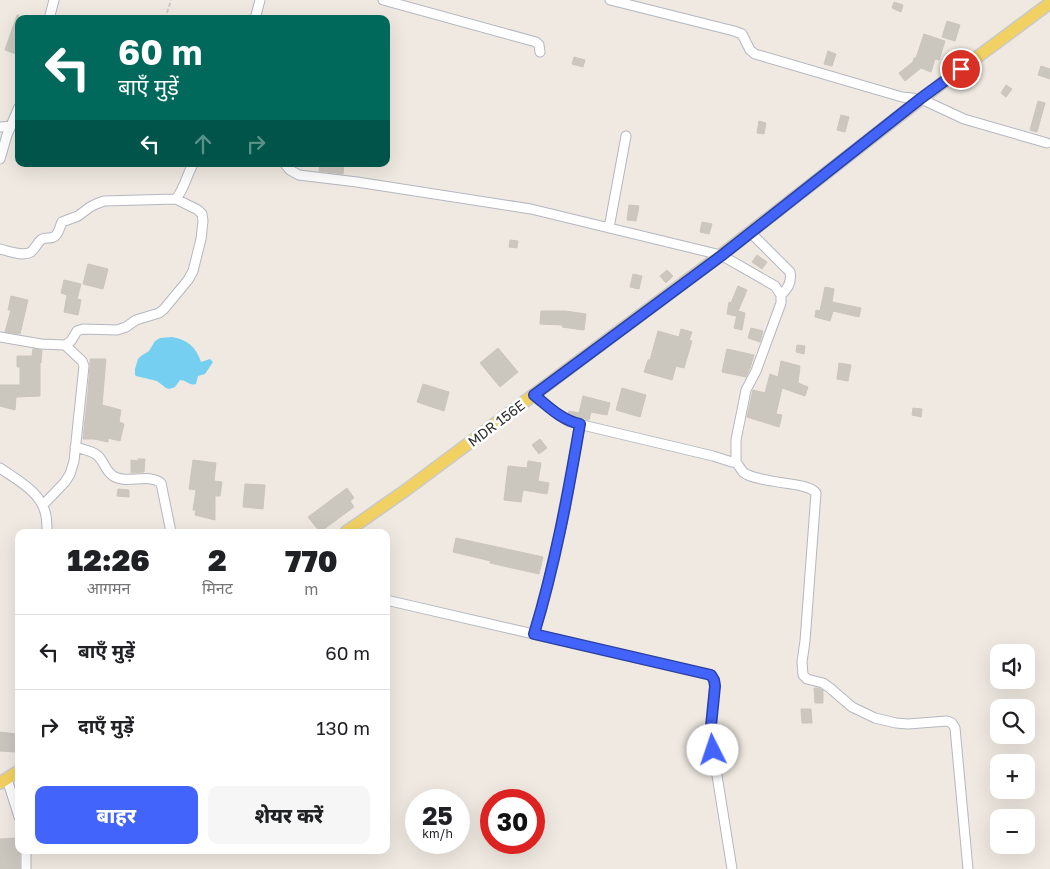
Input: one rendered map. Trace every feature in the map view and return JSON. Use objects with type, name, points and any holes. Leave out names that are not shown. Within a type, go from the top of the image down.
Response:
[{"type":"main road","name":"MDR 156E","points":[[350,529],[406,490],[721,256],[920,99],[1050,3]]},
{"type":"main road","points":[[4,781],[15,774]]},
{"type":"street","points":[[50,15],[54,0]]},
{"type":"street","points":[[256,15],[260,0]]},
{"type":"street","points":[[383,0],[536,42],[539,45],[540,52]]},
{"type":"street","points":[[610,0],[734,31],[742,34],[750,50],[756,54],[902,97],[920,99],[964,119],[1047,143]]},
{"type":"street","points":[[0,159],[15,116]]},
{"type":"street","points":[[0,128],[11,126]]},
{"type":"street","points":[[609,228],[626,136]]},
{"type":"street","points":[[176,199],[181,193],[191,167]]},
{"type":"street","points":[[288,167],[299,175],[531,209],[609,228],[721,256],[775,286],[781,295],[781,304],[756,371],[746,390],[736,440],[736,462],[750,476],[811,489],[816,493],[802,662],[803,675],[807,679],[823,683],[852,707],[875,718],[908,724],[940,721],[947,721],[952,724],[955,728],[968,869]]},
{"type":"street","points":[[0,249],[26,254],[43,238],[55,236],[62,222],[78,216],[104,201],[176,199],[202,214],[201,239],[193,271],[164,310],[136,320],[117,330],[83,329],[77,331],[66,345]]},
{"type":"street","points":[[750,232],[790,272],[792,279],[786,291],[781,295]]},
{"type":"street","points":[[0,336],[41,344],[66,345],[82,361],[84,366],[74,462],[65,482],[43,505]]},
{"type":"street","points":[[534,395],[570,422],[736,462]]},
{"type":"street","points":[[534,634],[565,510],[580,424]]},
{"type":"street","points":[[75,447],[97,455],[102,460],[107,471],[116,478],[129,480],[147,478],[161,483],[170,529]]},
{"type":"street","points":[[0,468],[32,490],[43,505],[47,529]]},
{"type":"street","points":[[390,601],[711,675],[715,686],[711,738],[732,869]]},
{"type":"street","points":[[4,781],[15,807]]},
{"type":"street","points":[[26,854],[26,869]]},
{"type":"path","points":[[166,15],[171,0]]},
{"type":"water","points":[[172,337],[183,340],[191,345],[197,352],[201,362],[210,359],[213,362],[205,374],[198,376],[196,384],[180,380],[175,387],[169,389],[157,381],[136,376],[135,369],[138,359],[149,351],[155,341],[160,338]]},
{"type":"building","points":[[894,2],[903,5],[901,12],[892,8]]},
{"type":"building","points":[[15,21],[15,54],[5,50]]},
{"type":"building","points":[[947,21],[960,25],[955,41],[942,37]]},
{"type":"building","points":[[924,34],[945,41],[939,60],[935,59],[931,72],[921,68],[905,81],[899,73],[916,58]]},
{"type":"building","points":[[828,51],[836,54],[832,66],[824,64]]},
{"type":"building","points":[[574,57],[585,60],[583,67],[572,64]]},
{"type":"building","points":[[1041,66],[1050,69],[1050,79],[1038,75]]},
{"type":"building","points":[[1006,85],[1012,89],[1006,97],[1001,93]]},
{"type":"building","points":[[1038,101],[1045,103],[1037,132],[1030,130]]},
{"type":"building","points":[[841,115],[849,117],[845,132],[837,130]]},
{"type":"building","points":[[759,121],[766,123],[764,134],[757,133]]},
{"type":"building","points":[[320,167],[344,167],[343,174],[319,171]]},
{"type":"building","points":[[629,205],[639,206],[636,221],[627,220]]},
{"type":"building","points":[[702,222],[712,224],[709,234],[700,232]]},
{"type":"building","points":[[510,240],[518,241],[517,248],[509,247]]},
{"type":"building","points":[[757,255],[767,262],[762,269],[752,262]]},
{"type":"building","points":[[88,264],[108,269],[103,289],[83,284]]},
{"type":"building","points":[[667,270],[673,276],[666,283],[660,276]]},
{"type":"building","points":[[633,274],[642,276],[639,289],[630,287]]},
{"type":"building","points":[[64,280],[81,284],[77,299],[81,300],[78,315],[64,312],[67,295],[61,293]]},
{"type":"building","points":[[738,286],[747,290],[736,316],[727,314],[729,302],[731,303]]},
{"type":"building","points":[[825,287],[834,289],[832,302],[861,308],[859,317],[833,311],[830,321],[815,317],[816,310],[820,311]]},
{"type":"building","points":[[11,296],[28,300],[20,334],[5,332],[11,310],[8,310]]},
{"type":"building","points":[[541,311],[565,311],[586,314],[584,330],[562,327],[563,325],[540,324]]},
{"type":"building","points":[[738,311],[745,313],[742,330],[734,328]]},
{"type":"building","points":[[751,328],[763,331],[760,342],[748,338]]},
{"type":"building","points":[[681,329],[692,332],[689,340],[692,341],[684,368],[676,366],[672,380],[644,372],[648,360],[650,360],[658,331],[679,337]]},
{"type":"building","points":[[797,345],[805,346],[804,354],[796,352]]},
{"type":"building","points":[[498,348],[518,372],[500,387],[480,363]]},
{"type":"building","points":[[33,349],[42,350],[40,396],[16,397],[15,410],[0,406],[0,385],[20,385],[20,367],[17,367],[17,356],[32,356]]},
{"type":"building","points":[[727,349],[754,355],[746,377],[722,372]]},
{"type":"building","points":[[90,359],[106,359],[102,405],[121,410],[119,422],[124,424],[120,441],[108,438],[108,442],[83,439]]},
{"type":"building","points":[[781,361],[800,366],[798,383],[808,387],[805,396],[782,388],[776,414],[782,415],[779,427],[747,417],[753,390],[765,393],[770,374],[778,377]]},
{"type":"building","points":[[839,363],[851,365],[848,381],[837,379]]},
{"type":"building","points":[[423,384],[449,392],[444,411],[417,402]]},
{"type":"building","points":[[622,388],[646,395],[640,417],[616,410]]},
{"type":"building","points":[[583,396],[610,403],[607,415],[591,412],[589,420],[568,414],[569,411],[579,413]]},
{"type":"building","points":[[913,408],[922,409],[921,417],[912,415]]},
{"type":"building","points":[[540,439],[547,448],[539,454],[532,445]]},
{"type":"building","points":[[138,459],[145,459],[144,472],[131,473],[131,460],[138,461]]},
{"type":"building","points":[[193,460],[216,463],[214,481],[222,482],[220,496],[215,496],[215,520],[195,515],[196,510],[193,510],[196,490],[189,489]]},
{"type":"building","points":[[528,461],[541,463],[538,481],[549,483],[547,494],[523,490],[521,502],[504,500],[508,466],[527,468]]},
{"type":"building","points":[[245,484],[265,485],[263,509],[243,507]]},
{"type":"building","points":[[347,488],[354,498],[350,501],[354,507],[324,529],[318,529],[308,517]]},
{"type":"building","points":[[118,489],[129,490],[129,497],[117,496]]},
{"type":"building","points":[[456,538],[543,557],[539,574],[453,552]]},
{"type":"building","points":[[814,688],[823,690],[823,703],[815,703]]},
{"type":"building","points":[[801,709],[811,709],[812,723],[802,723]]},
{"type":"building","points":[[0,732],[15,734],[15,752],[0,751]]},
{"type":"building","points":[[15,838],[15,854],[20,854],[20,869],[0,869],[0,839]]},
{"type":"route","points":[[713,750],[711,726],[715,686],[711,675],[534,634],[565,510],[580,424],[570,422],[560,416],[534,395],[721,256],[920,99],[961,69]]}]
